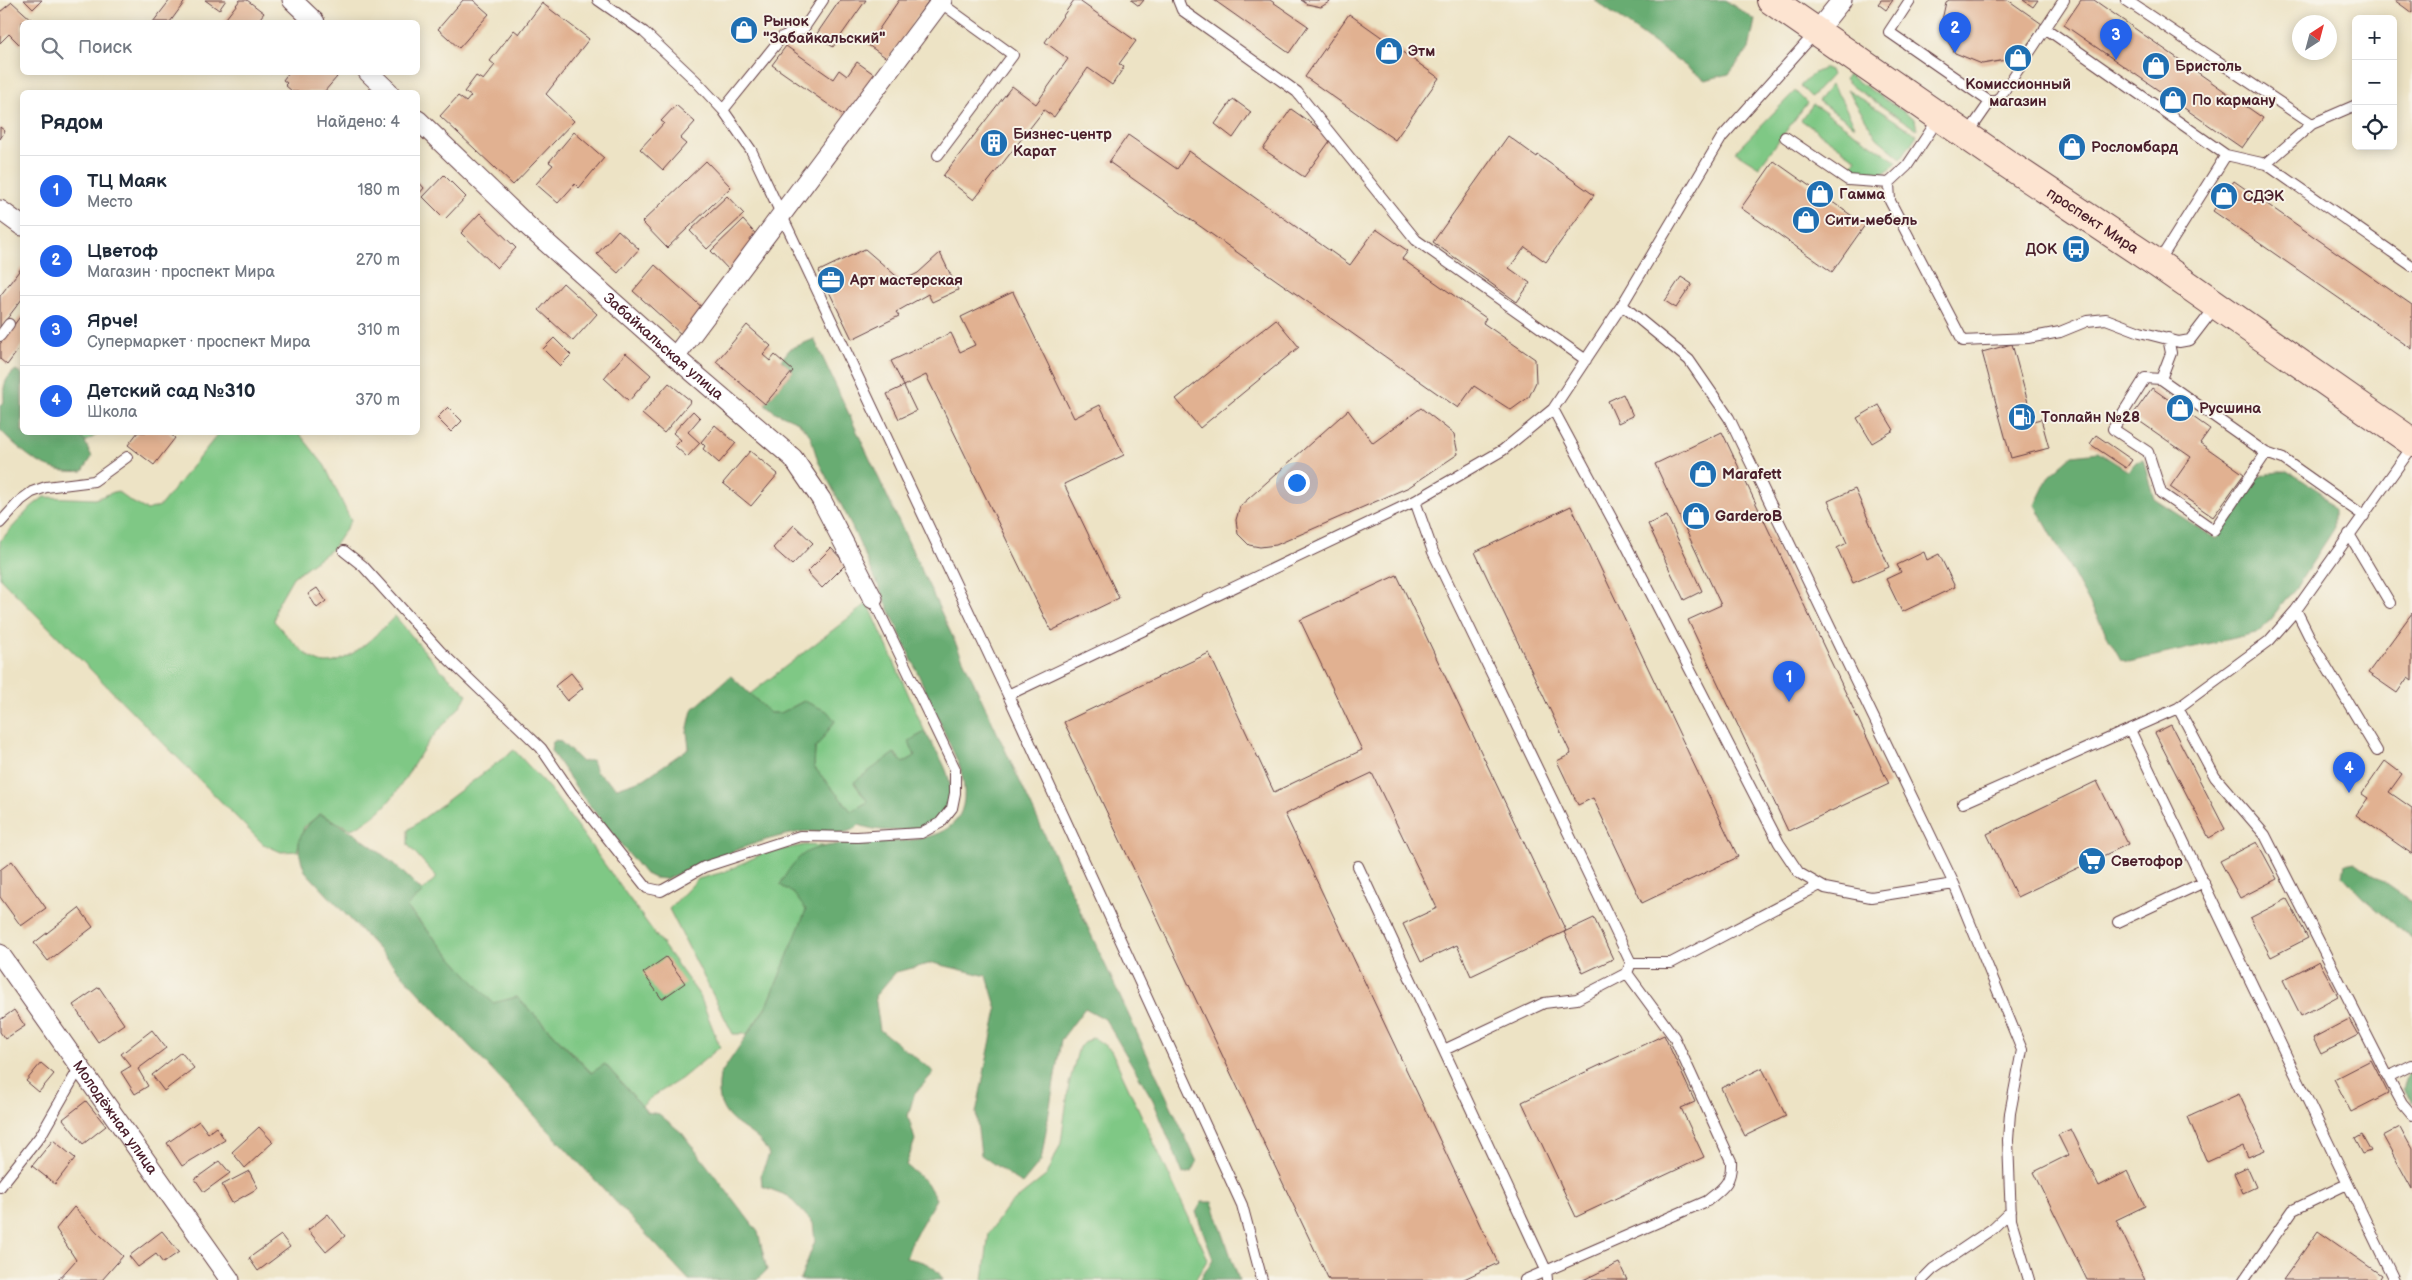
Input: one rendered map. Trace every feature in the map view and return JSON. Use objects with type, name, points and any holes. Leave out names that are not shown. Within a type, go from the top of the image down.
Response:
[{"type":"main road","name":"проспект Мира","points":[[1771,0],[1966,136],[2158,264],[2412,442]]},
{"type":"street","points":[[292,0],[313,20]]},
{"type":"street","points":[[1817,31],[1842,0]]},
{"type":"street","points":[[675,357],[782,218],[941,1]]},
{"type":"street","points":[[371,75],[387,90]]},
{"type":"street","name":"Забайкальская улица","points":[[420,122],[530,228],[675,357],[793,458],[821,498],[873,599]]},
{"type":"street","points":[[0,210],[20,225]]},
{"type":"street","name":"Молодёжная улица","points":[[0,954],[81,1065],[230,1280]]},
{"type":"lane","points":[[598,0],[644,32],[723,110],[751,150],[1008,695],[1242,1205],[1262,1280]]},
{"type":"lane","points":[[723,110],[782,37],[804,28],[823,0]]},
{"type":"lane","points":[[1178,0],[1182,10],[1297,92],[1416,240],[1586,360]]},
{"type":"lane","points":[[1910,0],[1889,32],[1990,102]]},
{"type":"lane","points":[[1966,136],[1990,102],[1998,100],[2064,0]]},
{"type":"lane","points":[[2126,0],[2312,124]]},
{"type":"lane","points":[[938,155],[1013,55],[941,1]]},
{"type":"lane","points":[[2045,28],[2226,155],[2266,164],[2412,266]]},
{"type":"lane","points":[[1008,695],[1415,501],[1503,450],[1553,408],[1622,305],[1722,137],[1817,31]]},
{"type":"lane","points":[[2266,164],[2312,124],[2352,107]]},
{"type":"lane","points":[[1785,137],[1848,180],[1889,182],[1907,166],[1940,117]]},
{"type":"lane","points":[[2158,264],[2226,155]]},
{"type":"lane","points":[[1889,182],[1890,201],[1963,341],[2028,338],[2060,332],[2087,321],[2106,319],[2140,332],[2179,342],[2190,340],[2216,306]]},
{"type":"lane","points":[[1622,305],[1689,360],[1729,418],[1954,884],[2022,1050],[2010,1112],[2008,1140],[2011,1220],[2029,1280]]},
{"type":"lane","points":[[0,336],[9,324]]},
{"type":"lane","points":[[2161,379],[2171,353],[2168,338]]},
{"type":"lane","points":[[2266,453],[2214,530],[2161,493],[2148,452],[2113,429],[2146,378],[2161,379],[2266,453],[2283,459],[2364,516]]},
{"type":"lane","points":[[1553,408],[1626,543],[1779,843],[1799,873],[1825,888],[1871,897],[1954,884]]},
{"type":"lane","points":[[1963,803],[2178,708],[2269,641],[2296,610],[2412,447]]},
{"type":"lane","points":[[0,523],[21,500],[32,492],[46,487],[94,481],[127,457]]},
{"type":"lane","points":[[1415,501],[1432,552],[1631,963],[1627,973],[1577,999],[1544,1002],[1444,1050]]},
{"type":"lane","points":[[2349,534],[2390,604]]},
{"type":"lane","points":[[344,551],[363,566],[440,651],[541,748],[571,792],[647,888],[661,891],[704,867],[800,836],[857,837],[921,833],[940,823],[952,808],[955,793],[955,769],[873,599]]},
{"type":"lane","points":[[2296,610],[2314,646],[2377,751]]},
{"type":"lane","points":[[2178,708],[2215,777],[2265,835],[2402,1104],[2412,1115]]},
{"type":"lane","points":[[2130,730],[2394,1280]]},
{"type":"lane","points":[[1358,866],[1547,1275]]},
{"type":"lane","points":[[2118,922],[2204,882]]},
{"type":"lane","points":[[1631,963],[1671,963],[1820,885]]},
{"type":"lane","points":[[1525,1280],[1547,1275],[1707,1201],[1725,1186],[1732,1173],[1731,1161],[1674,1037],[1627,973]]},
{"type":"lane","points":[[0,1187],[41,1136],[81,1065]]},
{"type":"lane","points":[[2388,1077],[2412,1065]]},
{"type":"lane","points":[[2244,1280],[2293,1210],[2347,1184]]},
{"type":"lane","points":[[1922,1280],[1932,1269],[1992,1230],[2011,1211]]},
{"type":"green space","points":[[1594,0],[1725,0],[1755,20],[1749,49],[1729,74],[1705,80]]},
{"type":"green space","points":[[1825,68],[1830,70],[1832,75],[1811,97],[1800,86],[1814,73]]},
{"type":"green space","points":[[1848,75],[1915,119],[1917,130],[1852,86],[1845,79]]},
{"type":"green space","points":[[1831,85],[1840,97],[1855,126],[1818,101]]},
{"type":"green space","points":[[1847,89],[1917,135],[1901,158],[1877,138]]},
{"type":"green space","points":[[1795,91],[1807,103],[1759,167],[1735,152]]},
{"type":"green space","points":[[1813,104],[1897,162],[1886,171],[1875,175],[1862,175],[1849,170],[1856,159],[1801,120]]},
{"type":"green space","points":[[814,339],[1197,1162],[1192,1172],[1183,1174],[1153,1100],[1105,1019],[1085,1008],[1061,1040],[1041,1161],[1022,1184],[981,1155],[976,1113],[997,1010],[987,976],[933,963],[896,972],[875,996],[880,1030],[934,1072],[914,1095],[908,1116],[915,1140],[906,1165],[927,1183],[936,1199],[913,1239],[906,1258],[928,1264],[936,1270],[943,1280],[800,1280],[815,1241],[813,1223],[788,1196],[762,1186],[761,1174],[769,1155],[763,1144],[755,1136],[728,1116],[722,1106],[719,1093],[720,1075],[768,1004],[806,910],[794,894],[780,885],[792,866],[809,851],[832,845],[915,839],[939,833],[956,820],[964,799],[960,767],[847,516],[818,461],[810,435],[798,422],[775,412],[765,404],[793,371],[781,360],[790,349]]},
{"type":"green space","points":[[16,370],[20,373],[20,435],[79,435],[85,442],[92,457],[83,471],[58,470],[47,466],[27,455],[0,430],[0,406],[4,401],[5,383]]},
{"type":"green space","points":[[79,435],[97,435],[85,442]]},
{"type":"green space","points":[[217,435],[301,435],[325,466],[351,521],[333,548],[293,577],[276,607],[274,621],[311,658],[325,663],[344,659],[353,653],[395,616],[437,666],[467,694],[455,713],[421,752],[389,802],[366,821],[351,829],[320,814],[304,827],[297,851],[281,852],[263,844],[0,578],[0,541],[31,507],[44,497],[95,499],[117,491],[147,510],[160,506]]},
{"type":"green space","points":[[2098,452],[2128,471],[2136,462],[2143,460],[2154,499],[2216,539],[2258,477],[2288,471],[2322,493],[2334,511],[2334,529],[2297,586],[2260,632],[2129,662],[2121,660],[2035,505],[2049,476],[2073,455]]},
{"type":"green space","points":[[868,603],[925,732],[909,741],[915,756],[903,763],[895,753],[854,783],[868,802],[851,811],[814,767],[815,749],[835,721],[804,701],[781,713],[770,713],[750,694]]},
{"type":"green space","points":[[731,676],[770,713],[781,713],[804,701],[827,711],[835,721],[815,749],[814,767],[851,811],[868,802],[854,782],[894,753],[903,763],[915,756],[909,741],[925,732],[940,757],[950,784],[949,800],[943,813],[933,822],[904,830],[888,831],[859,825],[846,832],[807,831],[766,840],[666,879],[654,878],[644,873],[582,796],[551,751],[552,743],[556,740],[561,742],[582,762],[592,760],[596,772],[617,788],[644,779],[689,748],[687,732],[692,710]]},
{"type":"green space","points":[[514,750],[550,789],[700,996],[720,1047],[681,1079],[652,1097],[642,1106],[605,1064],[592,1073],[517,997],[493,1004],[406,906],[437,877],[408,845],[408,830]]},
{"type":"green space","points":[[320,814],[334,821],[374,848],[423,892],[406,907],[493,1003],[517,997],[591,1073],[605,1064],[647,1112],[659,1114],[682,1133],[758,1232],[767,1270],[757,1280],[689,1280],[305,871],[299,853],[300,839],[306,827]]},
{"type":"green space","points":[[805,845],[823,846],[832,852],[768,1004],[747,1034],[733,1034],[669,909],[698,879],[724,872],[764,853]]},
{"type":"green space","points":[[2355,862],[2412,902],[2412,939],[2362,897],[2343,876],[2345,864]]},
{"type":"green space","points":[[1093,1037],[1111,1050],[1208,1259],[1195,1280],[983,1280],[989,1233],[1008,1206],[1047,1175],[1061,1143],[1069,1084],[1079,1047]]},
{"type":"green space","points":[[2412,1073],[2412,1103],[2403,1089],[2408,1074]]},
{"type":"green space","points":[[1202,1202],[1212,1202],[1239,1280],[1200,1280],[1213,1259],[1196,1212]]},
{"type":"building","points":[[24,0],[42,0],[33,9]]},
{"type":"building","points":[[170,0],[186,0],[171,20],[155,20]]},
{"type":"building","points":[[205,0],[226,0],[219,10]]},
{"type":"building","points":[[240,0],[247,0],[264,13],[259,20],[225,20]]},
{"type":"building","points":[[463,0],[473,0],[489,14],[459,48],[438,29]]},
{"type":"building","points":[[840,0],[866,0],[833,47],[816,35]]},
{"type":"building","points":[[899,0],[929,0],[888,59],[868,45]]},
{"type":"building","points":[[1074,0],[1078,0],[1136,41],[1119,64],[1124,67],[1112,85],[1088,68],[1054,117],[1044,110],[974,200],[943,176],[1012,86],[1036,104],[1068,59],[1045,42]]},
{"type":"building","points":[[1131,0],[1144,0],[1139,6]]},
{"type":"building","points":[[1214,0],[1270,0],[1308,26],[1289,53]]},
{"type":"building","points":[[1301,0],[1332,0],[1321,7],[1307,4]]},
{"type":"building","points":[[1881,0],[1893,0],[1886,10],[1878,4]]},
{"type":"building","points":[[1949,0],[2008,0],[2042,24],[2018,58],[1982,64],[1955,53],[1940,29],[1946,2]]},
{"type":"building","points":[[2023,0],[2038,0],[2033,7]]},
{"type":"building","points":[[2081,0],[2094,0],[2263,118],[2242,148],[2064,25]]},
{"type":"building","points":[[2394,0],[2412,0],[2412,13],[2404,7]]},
{"type":"building","points":[[12,2],[32,20],[20,20],[20,45],[9,34],[0,43],[0,12]]},
{"type":"building","points":[[542,3],[589,39],[546,94],[574,121],[513,185],[440,116],[458,96],[466,102],[471,96],[464,92],[476,76],[483,80],[495,65],[490,61],[514,30],[519,34]]},
{"type":"building","points":[[1349,14],[1439,78],[1395,140],[1305,77]]},
{"type":"building","points":[[786,46],[833,79],[839,70],[847,76],[857,62],[878,77],[849,119],[772,65]]},
{"type":"building","points":[[287,75],[335,75],[337,77],[326,90],[291,90],[283,80]]},
{"type":"building","points":[[1233,99],[1251,112],[1233,138],[1215,124]]},
{"type":"building","points":[[676,105],[695,122],[680,139],[686,144],[663,170],[640,149],[664,123],[661,121]]},
{"type":"building","points":[[1291,109],[1332,138],[1304,177],[1263,149]]},
{"type":"building","points":[[0,127],[5,131],[0,139]]},
{"type":"building","points":[[574,132],[604,158],[579,188],[575,184],[558,203],[536,184],[553,165],[549,162]]},
{"type":"building","points":[[1128,135],[1177,169],[1189,151],[1350,265],[1376,229],[1408,251],[1402,259],[1486,318],[1483,323],[1535,359],[1536,382],[1529,397],[1511,410],[1474,386],[1458,408],[1109,162]]},
{"type":"building","points":[[1508,136],[1594,195],[1546,262],[1525,247],[1509,268],[1530,283],[1517,302],[1433,242]]},
{"type":"building","points":[[2073,138],[2081,143],[2076,150],[2068,145]]},
{"type":"building","points":[[706,161],[731,187],[667,248],[642,222]]},
{"type":"building","points":[[1774,161],[1865,225],[1832,272],[1741,208]]},
{"type":"building","points":[[444,175],[466,197],[445,219],[423,197]]},
{"type":"building","points":[[2234,181],[2412,305],[2412,349],[2213,211]]},
{"type":"building","points":[[420,183],[424,188],[420,193]]},
{"type":"building","points":[[727,196],[744,214],[707,249],[690,231]]},
{"type":"building","points":[[480,213],[516,248],[497,268],[461,233]]},
{"type":"building","points":[[743,220],[761,240],[729,270],[711,251]]},
{"type":"building","points":[[618,230],[639,249],[618,273],[597,254]]},
{"type":"building","points":[[865,249],[902,281],[918,273],[940,253],[958,290],[932,302],[928,294],[896,312],[899,316],[852,339],[819,271]]},
{"type":"building","points":[[655,265],[705,310],[682,335],[633,291]]},
{"type":"building","points":[[20,270],[20,302],[0,328],[0,296]]},
{"type":"building","points":[[1681,277],[1692,284],[1676,308],[1665,301]]},
{"type":"building","points":[[563,283],[597,314],[573,341],[539,310]]},
{"type":"building","points":[[1013,292],[1074,418],[1100,405],[1124,455],[1064,484],[1119,598],[1051,631],[926,375],[904,386],[891,361],[951,333],[960,352],[975,345],[961,317]]},
{"type":"building","points":[[20,317],[20,348],[7,365],[0,359],[0,344]]},
{"type":"building","points":[[1276,319],[1299,347],[1200,428],[1176,399]]},
{"type":"building","points":[[747,325],[771,346],[763,355],[770,361],[775,355],[793,371],[765,404],[716,362]]},
{"type":"building","points":[[554,338],[571,355],[560,366],[543,349]]},
{"type":"building","points":[[2012,344],[2033,421],[2041,419],[2049,448],[2011,458],[1982,352]]},
{"type":"building","points":[[626,353],[651,375],[629,401],[604,378]]},
{"type":"building","points":[[669,383],[691,401],[664,433],[642,414]]},
{"type":"building","points":[[904,386],[916,411],[899,419],[887,394]]},
{"type":"building","points":[[2152,388],[2210,429],[2200,443],[2244,474],[2213,517],[2170,487],[2191,457],[2132,416]]},
{"type":"building","points":[[1623,394],[1633,416],[1618,423],[1608,401]]},
{"type":"building","points":[[1879,405],[1894,430],[1872,443],[1857,418]]},
{"type":"building","points":[[448,407],[462,421],[451,432],[437,418]]},
{"type":"building","points":[[1421,408],[1454,434],[1458,454],[1409,487],[1276,545],[1260,547],[1249,545],[1238,534],[1236,520],[1240,506],[1348,410],[1373,443]]},
{"type":"building","points":[[693,411],[700,418],[688,432],[700,443],[687,457],[675,446],[681,440],[673,433]]},
{"type":"building","points":[[715,425],[736,443],[719,463],[703,449],[705,446],[701,442]]},
{"type":"building","points":[[1722,432],[1889,784],[1788,831],[1688,620],[1721,605],[1655,464]]},
{"type":"building","points":[[136,435],[172,435],[175,438],[154,465],[128,445]]},
{"type":"building","points":[[2096,435],[2132,460],[2126,468],[2090,444]]},
{"type":"building","points":[[750,451],[778,474],[751,506],[723,483]]},
{"type":"building","points":[[1855,489],[1889,567],[1853,583],[1837,548],[1847,543],[1828,501]]},
{"type":"building","points":[[1571,506],[1738,857],[1642,903],[1593,798],[1578,805],[1557,761],[1571,754],[1475,552]]},
{"type":"building","points":[[1667,516],[1702,591],[1684,600],[1648,524]]},
{"type":"building","points":[[794,525],[813,543],[792,565],[773,548]]},
{"type":"building","points":[[831,548],[846,564],[822,588],[807,572]]},
{"type":"building","points":[[1924,552],[1927,560],[1939,554],[1955,587],[1902,612],[1886,579],[1901,572],[1897,565]]},
{"type":"building","points":[[1397,575],[1566,931],[1471,976],[1457,945],[1421,962],[1403,924],[1437,908],[1372,773],[1285,814],[1498,1263],[1462,1280],[1329,1280],[1064,722],[1209,653],[1274,792],[1362,750],[1300,620]]},
{"type":"building","points":[[317,588],[326,601],[317,608],[308,594]]},
{"type":"building","points":[[2412,613],[2412,680],[2408,677],[2397,693],[2368,673]]},
{"type":"building","points":[[571,673],[583,688],[567,701],[555,686]]},
{"type":"building","points":[[2171,725],[2225,829],[2209,838],[2155,733]]},
{"type":"building","points":[[2385,761],[2402,774],[2389,792],[2412,808],[2412,854],[2356,815],[2368,798],[2362,794]]},
{"type":"building","points":[[2097,781],[2128,844],[2017,897],[1987,834]]},
{"type":"building","points":[[2257,842],[2277,879],[2240,898],[2220,861]]},
{"type":"building","points":[[12,861],[46,908],[21,926],[0,897],[0,870]]},
{"type":"building","points":[[2287,899],[2308,938],[2271,957],[2250,918]]},
{"type":"building","points":[[79,908],[93,927],[48,961],[34,943]]},
{"type":"building","points":[[1594,918],[1613,959],[1583,973],[1564,932]]},
{"type":"building","points":[[666,957],[685,983],[662,999],[643,973]]},
{"type":"building","points":[[2319,961],[2338,996],[2301,1016],[2283,980]]},
{"type":"building","points":[[99,987],[124,1024],[98,1042],[73,1005]]},
{"type":"building","points":[[14,1010],[25,1026],[5,1039],[0,1032],[0,1020]]},
{"type":"building","points":[[2349,1019],[2358,1035],[2321,1054],[2313,1038]]},
{"type":"building","points":[[152,1030],[166,1048],[138,1069],[148,1086],[135,1094],[121,1072],[131,1066],[121,1054]]},
{"type":"building","points":[[1664,1035],[1695,1102],[1681,1108],[1704,1157],[1576,1217],[1522,1102]]},
{"type":"building","points":[[181,1052],[194,1068],[164,1091],[152,1075]]},
{"type":"building","points":[[2371,1060],[2388,1093],[2351,1112],[2334,1079]]},
{"type":"building","points":[[41,1063],[54,1074],[39,1092],[26,1081]]},
{"type":"building","points":[[1762,1068],[1786,1116],[1745,1136],[1721,1088]]},
{"type":"building","points":[[2239,1094],[2265,1150],[2248,1157],[2243,1146],[2207,1162],[2188,1117]]},
{"type":"building","points":[[86,1101],[106,1126],[83,1144],[63,1119]]},
{"type":"building","points":[[199,1121],[208,1133],[216,1127],[225,1140],[182,1166],[167,1143]]},
{"type":"building","points":[[259,1127],[273,1142],[245,1168],[232,1152]]},
{"type":"building","points":[[2400,1127],[2412,1149],[2412,1189],[2383,1136]]},
{"type":"building","points":[[2071,1129],[2099,1186],[2128,1171],[2145,1206],[2116,1220],[2145,1280],[2087,1280],[2034,1172],[2068,1155],[2058,1135]]},
{"type":"building","points":[[2362,1135],[2371,1151],[2363,1154],[2355,1139]]},
{"type":"building","points":[[53,1140],[75,1158],[55,1184],[32,1166]]},
{"type":"building","points":[[220,1161],[230,1173],[204,1192],[195,1179]]},
{"type":"building","points":[[2247,1167],[2256,1187],[2243,1193],[2234,1173]]},
{"type":"building","points":[[249,1171],[258,1188],[232,1203],[222,1185]]},
{"type":"building","points":[[74,1207],[123,1256],[102,1280],[58,1280],[76,1260],[56,1229]]},
{"type":"building","points":[[328,1214],[345,1236],[326,1252],[308,1230]]},
{"type":"building","points":[[162,1231],[179,1252],[163,1263],[156,1254],[138,1267],[129,1256]]},
{"type":"building","points":[[2318,1231],[2381,1275],[2378,1280],[2283,1280]]},
{"type":"building","points":[[281,1235],[290,1247],[258,1271],[249,1258]]},
{"type":"building","points":[[1619,1263],[1627,1280],[1583,1280]]},
{"type":"place","name":"Рынок \"Забайкальский\"","points":[[744,30]]},
{"type":"place","name":"Этм","points":[[1389,51]]},
{"type":"place","name":"Цветоф","points":[[1955,53]]},
{"type":"place","name":"Комиссионный магазин","points":[[2018,58]]},
{"type":"place","name":"Ярче!","points":[[2116,60]]},
{"type":"place","name":"Бристоль","points":[[2156,66]]},
{"type":"place","name":"По карману","points":[[2173,100]]},
{"type":"place","name":"Бизнес-центр Карат","points":[[994,143]]},
{"type":"place","name":"Росломбард","points":[[2072,147]]},
{"type":"place","name":"Гамма","points":[[1820,194]]},
{"type":"place","name":"СДЭК","points":[[2224,196]]},
{"type":"place","name":"Сити-мебель","points":[[1806,220]]},
{"type":"place","name":"ДОК","points":[[2076,249]]},
{"type":"place","name":"Арт мастерская","points":[[831,280]]},
{"type":"place","name":"Русшина","points":[[2180,408]]},
{"type":"place","name":"Топлайн №28","points":[[2022,417]]},
{"type":"place","name":"Marafett","points":[[1703,474]]},
{"type":"place","name":"GarderoB","points":[[1696,516]]},
{"type":"place","name":"ТЦ Маяк","points":[[1789,702]]},
{"type":"place","name":"Детский сад №310","points":[[2349,793]]},
{"type":"place","name":"Светофор","points":[[2092,861]]}]
